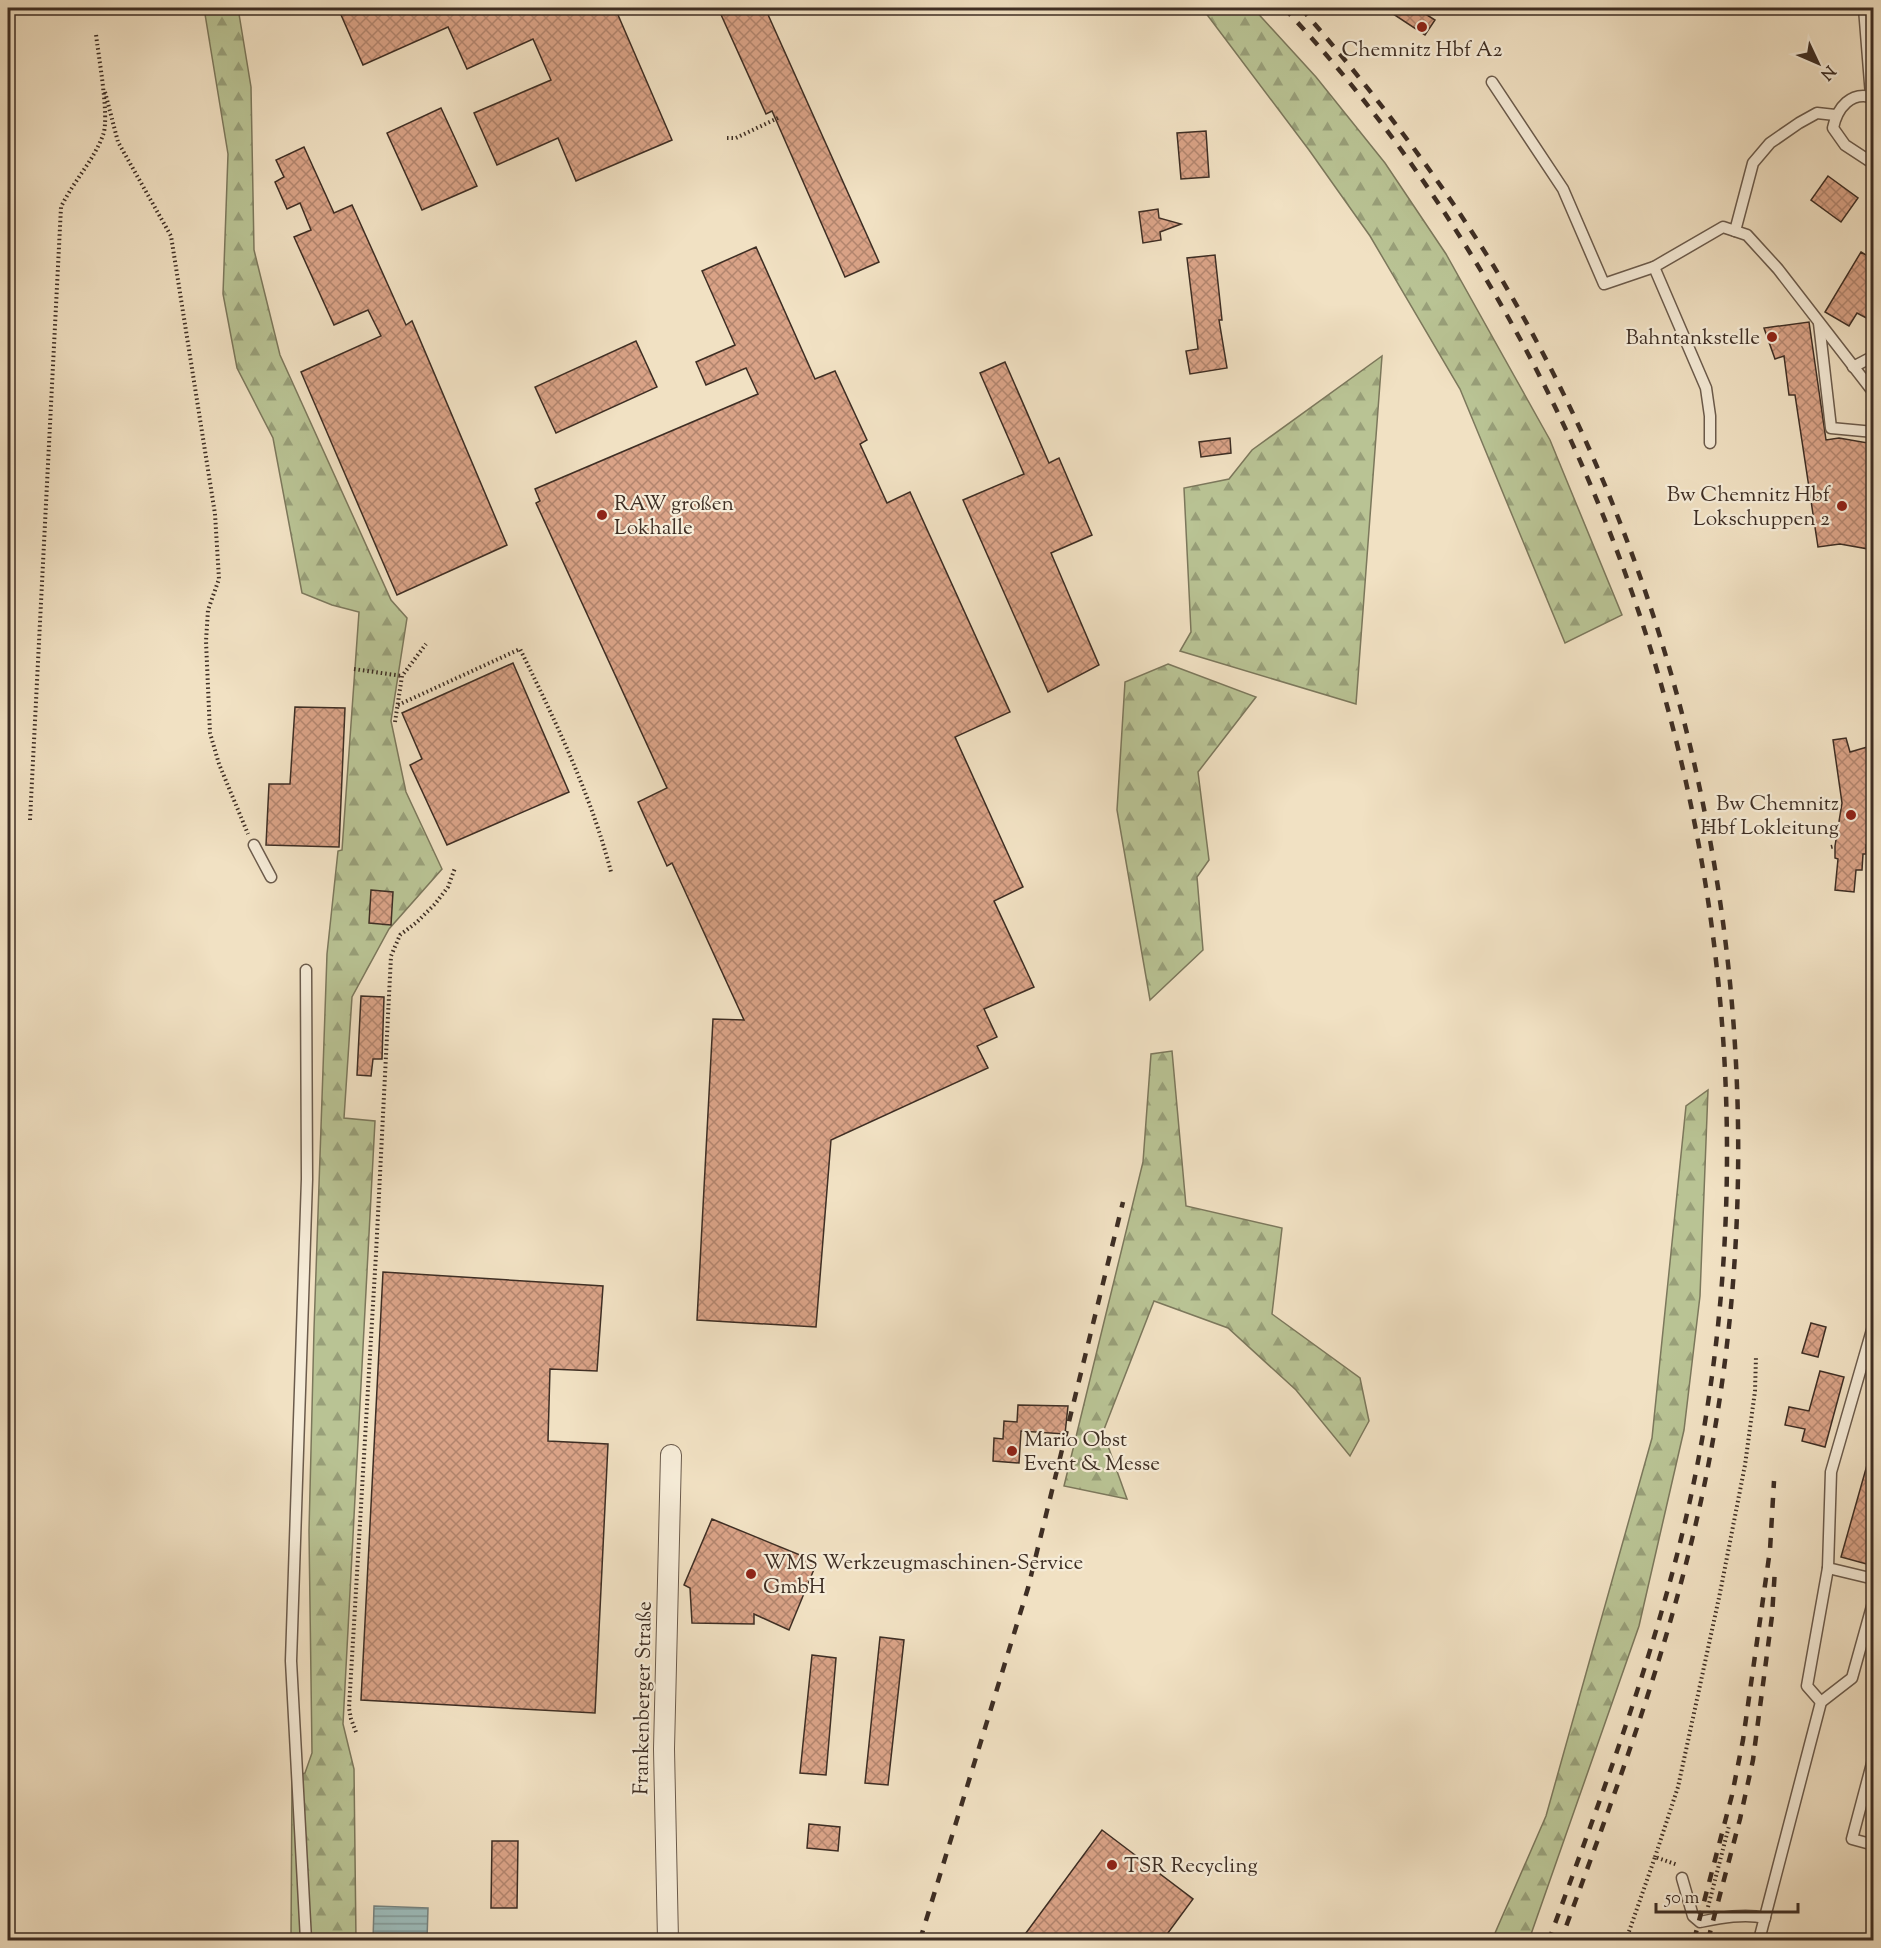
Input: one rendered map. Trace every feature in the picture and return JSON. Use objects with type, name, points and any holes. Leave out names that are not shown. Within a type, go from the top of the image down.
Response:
[{"type":"street","name":"Frankenberger Straße","points":[[668,1941],[664,1749],[671,1455]]},
{"type":"lane","points":[[1864,8],[1873,97],[1855,97],[1843,103],[1835,115],[1833,128],[1845,145],[1874,164]]},
{"type":"lane","points":[[1492,82],[1563,189],[1604,284],[1654,267],[1723,227],[1747,235],[1778,269],[1874,393]]},
{"type":"lane","points":[[1736,231],[1753,163],[1764,150],[1770,143],[1817,113],[1835,115]]},
{"type":"lane","points":[[1654,267],[1706,388],[1710,416],[1710,443]]},
{"type":"lane","points":[[1819,322],[1831,428],[1874,432]]},
{"type":"lane","points":[[1853,367],[1874,356]]},
{"type":"lane","points":[[254,845],[271,877]]},
{"type":"lane","points":[[306,970],[307,1179],[291,1660],[306,1941]]},
{"type":"lane","points":[[1821,1702],[1807,1686],[1828,1568],[1831,1472],[1874,1323]]},
{"type":"lane","points":[[1828,1568],[1874,1579]]},
{"type":"lane","points":[[1759,1941],[1821,1702],[1852,1678],[1874,1599]]},
{"type":"lane","points":[[1874,1756],[1852,1839],[1874,1845]]},
{"type":"lane","points":[[1682,1878],[1693,1916],[1700,1922],[1755,1916],[1765,1918]]},
{"type":"path","points":[[30,820],[61,207],[70,189],[95,153],[104,132],[103,86],[96,34]]},
{"type":"path","points":[[103,86],[118,142],[171,236],[215,514],[219,579],[208,610],[206,641],[210,733],[233,800],[254,845]]},
{"type":"path","points":[[727,138],[736,138],[780,117]]},
{"type":"path","points":[[395,722],[402,676],[426,644]]},
{"type":"path","points":[[398,705],[520,649],[580,782],[606,850],[611,872]]},
{"type":"path","points":[[354,669],[402,676]]},
{"type":"path","points":[[356,1732],[349,1708],[376,1266],[391,956],[400,935],[435,904],[448,887],[455,868]]},
{"type":"path","points":[[1626,1941],[1678,1787],[1745,1465],[1755,1391],[1756,1356]]},
{"type":"path","points":[[1705,1921],[1729,1826]]},
{"type":"path","points":[[1655,1857],[1677,1864],[1682,1878]]},
{"type":"green space","points":[[204,8],[238,8],[251,87],[254,250],[280,355],[391,600],[407,618],[391,721],[406,792],[442,869],[389,929],[352,997],[344,1118],[375,1121],[343,1724],[354,1769],[356,1940],[291,1940],[292,1778],[305,1773],[312,1753],[309,1531],[327,954],[338,851],[342,850],[359,612],[332,605],[302,593],[273,438],[237,368],[223,294],[228,154]]},
{"type":"green space","points":[[1202,8],[1253,8],[1316,77],[1385,163],[1446,254],[1550,440],[1622,615],[1565,643],[1460,389],[1370,236],[1309,150]]},
{"type":"green space","points":[[1382,356],[1356,704],[1180,651],[1191,632],[1184,488],[1229,479],[1252,450]]},
{"type":"green space","points":[[1168,664],[1256,697],[1198,772],[1209,860],[1197,877],[1203,950],[1150,1000],[1117,810],[1125,682]]},
{"type":"green space","points":[[1172,1051],[1186,1206],[1282,1228],[1272,1314],[1360,1378],[1369,1421],[1350,1456],[1296,1390],[1228,1328],[1154,1301],[1103,1432],[1127,1499],[1064,1486],[1143,1162],[1151,1054]]},
{"type":"green space","points":[[1708,1090],[1700,1296],[1684,1430],[1639,1626],[1529,1940],[1492,1940],[1546,1816],[1652,1438],[1686,1106]]},
{"type":"water","points":[[374,1906],[428,1908],[427,1940],[373,1940]]},
{"type":"building","points":[[338,8],[615,8],[672,140],[576,181],[558,138],[497,165],[474,113],[551,80],[533,39],[467,69],[448,27],[363,65]]},
{"type":"building","points":[[718,8],[765,8],[879,262],[845,277],[772,111],[766,114]]},
{"type":"building","name":"Chemnitz Hbf A2","points":[[1384,8],[1416,8],[1435,20],[1425,35]]},
{"type":"building","points":[[441,108],[477,186],[422,210],[387,133]]},
{"type":"building","points":[[1206,131],[1209,177],[1181,179],[1177,133]]},
{"type":"building","points":[[304,147],[334,213],[352,205],[406,325],[412,321],[507,545],[397,595],[301,372],[381,336],[368,310],[334,325],[294,237],[311,230],[300,203],[287,209],[275,182],[284,177],[276,160]]},
{"type":"building","points":[[1828,176],[1858,198],[1841,222],[1811,200]]},
{"type":"building","points":[[1158,209],[1159,218],[1181,224],[1160,232],[1161,240],[1143,243],[1139,212]]},
{"type":"building","points":[[756,247],[815,379],[835,371],[867,440],[860,444],[887,503],[910,492],[1010,712],[955,737],[1023,887],[994,901],[1034,987],[984,1009],[997,1037],[977,1046],[988,1068],[831,1140],[816,1327],[697,1320],[713,1019],[744,1020],[672,863],[667,866],[638,802],[667,788],[536,503],[540,501],[535,489],[758,394],[746,368],[706,385],[696,362],[735,345],[702,271]]},
{"type":"building","points":[[1861,252],[1874,260],[1874,322],[1857,313],[1849,326],[1825,312]]},
{"type":"building","points":[[1215,255],[1222,320],[1219,320],[1227,368],[1190,374],[1186,351],[1198,349],[1187,258]]},
{"type":"building","name":"Bw Chemnitz Hbf Lokschuppen 2","points":[[1809,322],[1826,440],[1839,438],[1874,444],[1870,467],[1874,467],[1874,550],[1840,544],[1818,547],[1795,395],[1789,395],[1784,356],[1775,359],[1764,328]]},
{"type":"building","points":[[636,341],[657,387],[556,433],[535,387]]},
{"type":"building","points":[[1005,362],[1049,463],[1059,458],[1092,535],[1051,553],[1099,665],[1048,692],[963,500],[1024,474],[980,373]]},
{"type":"building","points":[[1230,438],[1231,453],[1201,457],[1199,442]]},
{"type":"building","points":[[513,663],[569,792],[447,845],[410,765],[422,759],[402,713]]},
{"type":"building","points":[[295,707],[345,708],[339,847],[266,845],[269,784],[290,784]]},
{"type":"building","name":"Bw Chemnitz Hbf Lokleitung","points":[[1846,738],[1850,752],[1874,745],[1872,842],[1866,845],[1862,870],[1856,870],[1854,892],[1835,890],[1838,859],[1835,858],[1835,846],[1842,803],[1833,740]]},
{"type":"building","points":[[371,890],[393,892],[391,925],[369,923]]},
{"type":"building","points":[[361,996],[384,997],[382,1059],[373,1059],[371,1076],[357,1075]]},
{"type":"building","points":[[383,1272],[603,1286],[597,1371],[550,1369],[548,1441],[608,1444],[595,1713],[361,1700]]},
{"type":"building","points":[[1811,1323],[1826,1327],[1818,1357],[1802,1353]]},
{"type":"building","points":[[1820,1371],[1844,1377],[1825,1447],[1802,1441],[1805,1429],[1785,1425],[1789,1407],[1809,1411]]},
{"type":"building","points":[[1018,1405],[1068,1406],[1065,1434],[1021,1431],[1019,1463],[993,1461],[994,1438],[1003,1439],[1004,1421],[1017,1422]]},
{"type":"building","points":[[1869,1458],[1874,1458],[1874,1566],[1841,1557]]},
{"type":"building","name":"WMS Werkzeugmaschinen-Service GmbH","points":[[712,1519],[817,1562],[789,1630],[754,1614],[754,1624],[692,1623],[690,1588],[684,1585]]},
{"type":"building","points":[[880,1637],[904,1640],[888,1785],[865,1783]]},
{"type":"building","points":[[812,1655],[836,1658],[826,1775],[800,1773]]},
{"type":"building","points":[[809,1824],[840,1827],[838,1851],[807,1848]]},
{"type":"building","name":"TSR Recycling","points":[[1102,1830],[1193,1899],[1162,1941],[1020,1941]]},
{"type":"building","points":[[492,1841],[518,1841],[517,1908],[491,1908]]},
{"type":"railway","points":[[1284,8],[1336,66],[1408,159],[1472,256],[1547,390],[1609,530],[1658,675],[1695,824],[1718,975],[1727,1128],[1722,1281],[1703,1434],[1675,1564],[1657,1628],[1616,1754],[1549,1940]]},
{"type":"railway","points":[[1301,8],[1353,69],[1449,197],[1493,265],[1566,398],[1626,538],[1673,682],[1708,830],[1730,980],[1738,1132],[1733,1284],[1714,1434],[1686,1564],[1649,1691],[1561,1940]]},
{"type":"railway","points":[[920,1940],[1028,1588],[1123,1202]]},
{"type":"railway","points":[[1694,1940],[1732,1795],[1743,1740],[1770,1550],[1774,1481]]},
{"type":"railway","points":[[1708,1940],[1753,1760],[1772,1616],[1775,1569]]},
{"type":"place","name":"Chemnitz Hbf A2","points":[[1422,27]]},
{"type":"place","name":"Bahntankstelle","points":[[1772,337]]},
{"type":"place","name":"Bw Chemnitz Hbf Lokschuppen 2","points":[[1842,506]]},
{"type":"place","name":"RAW großen Lokhalle","points":[[602,515]]},
{"type":"place","name":"Bw Chemnitz Hbf Lokleitung","points":[[1851,815]]},
{"type":"place","name":"Mario Obst Event & Messe","points":[[1012,1451]]},
{"type":"place","name":"WMS Werkzeugmaschinen-Service GmbH","points":[[751,1574]]},
{"type":"place","name":"TSR Recycling","points":[[1112,1865]]}]
